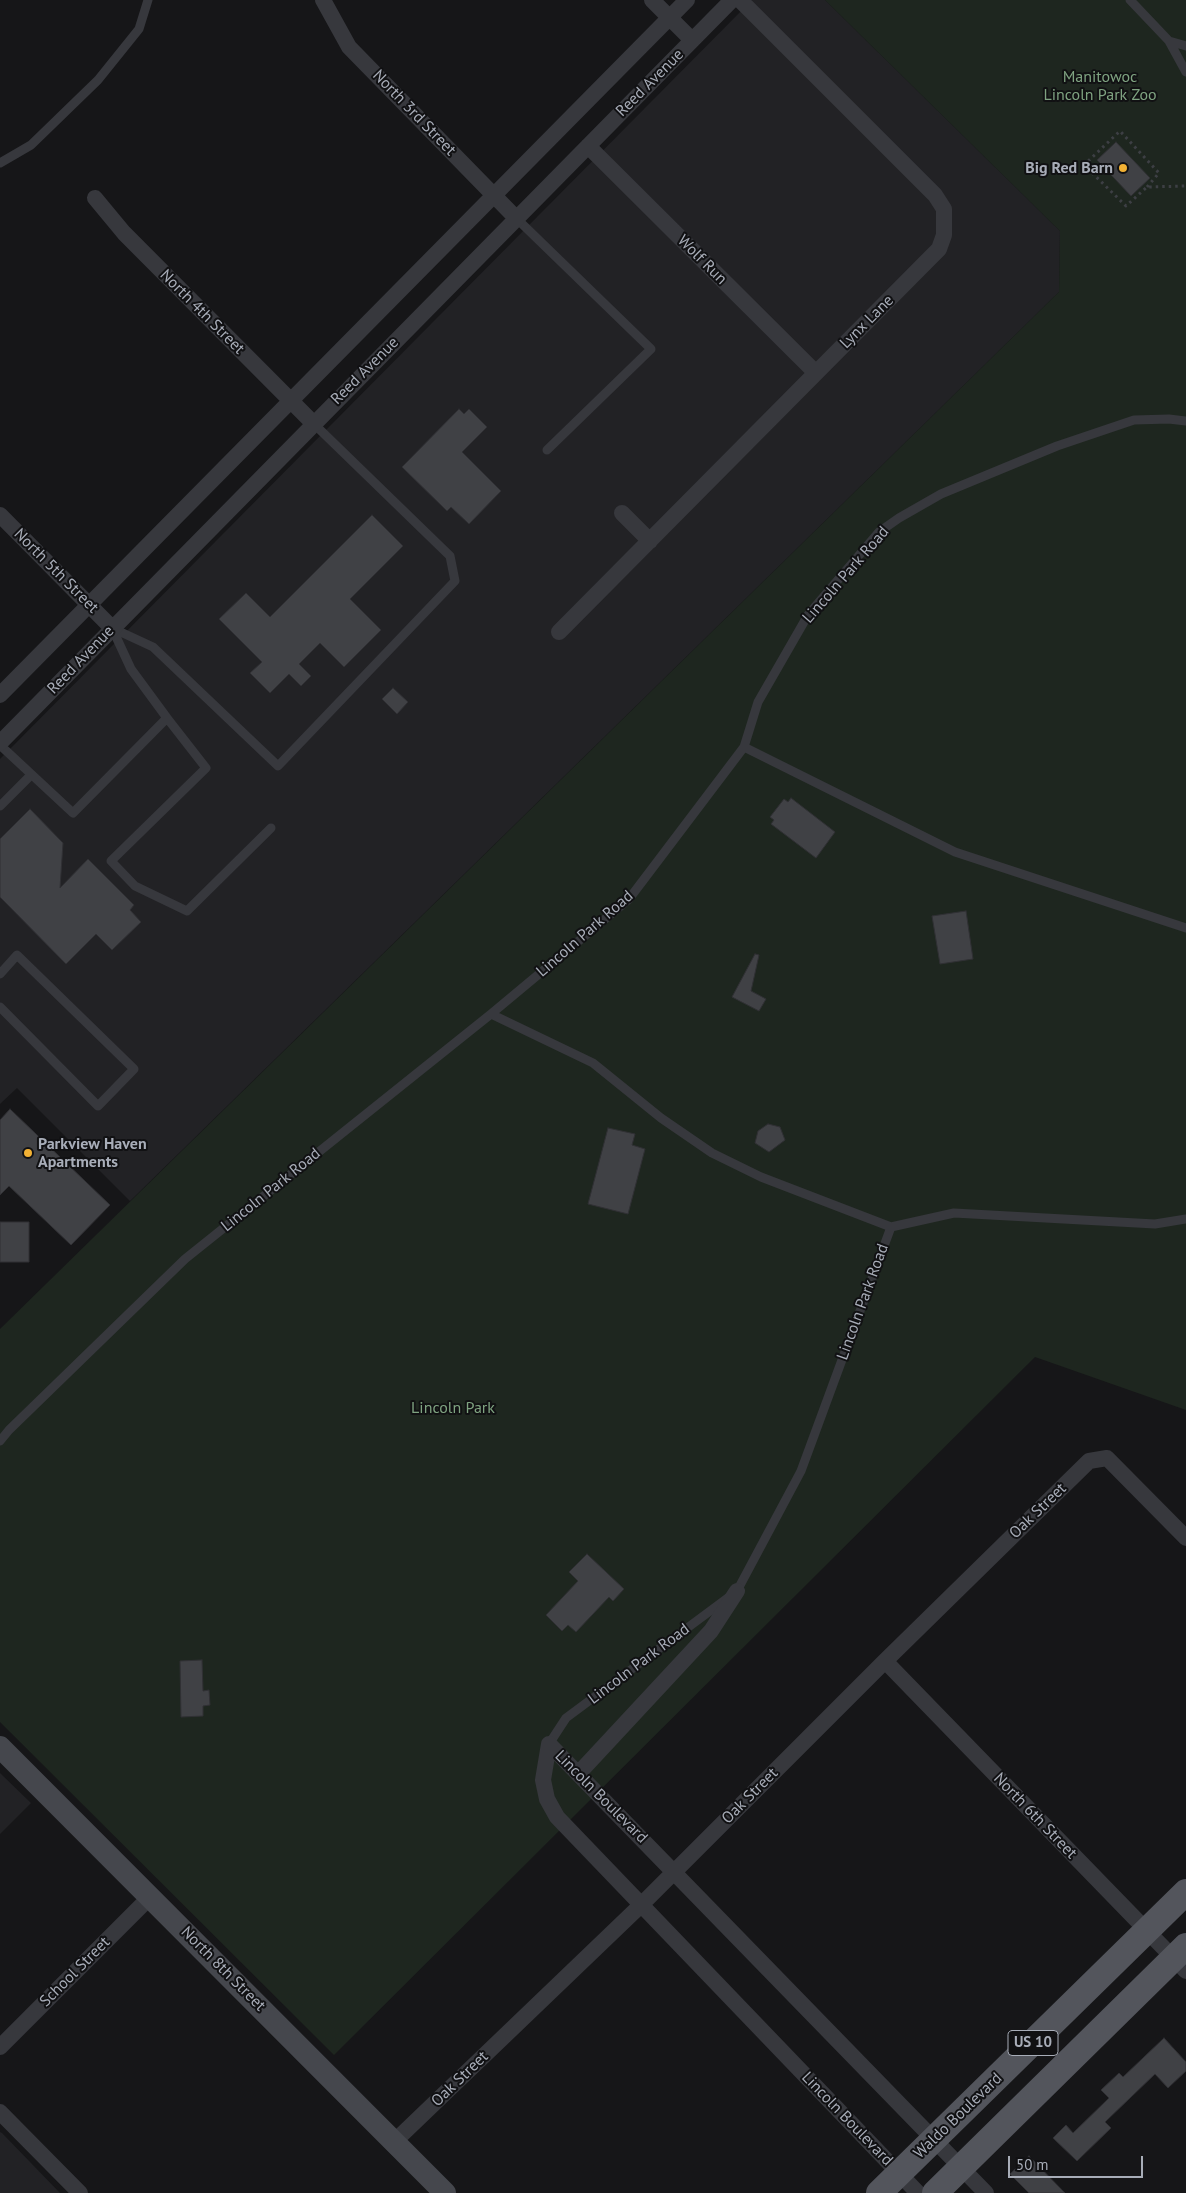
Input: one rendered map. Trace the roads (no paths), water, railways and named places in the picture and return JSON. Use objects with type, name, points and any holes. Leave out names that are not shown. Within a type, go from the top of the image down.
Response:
[{"type":"main road","name":"Waldo Boulevard","points":[[879,2193],[1186,1892]]},
{"type":"main road","name":"US 10","points":[[935,2193],[1182,1958]]},
{"type":"street","name":"North 3rd Street","points":[[323,0],[349,47],[516,218]]},
{"type":"street","points":[[652,0],[692,40]]},
{"type":"street","name":"Reed Avenue","points":[[0,695],[687,0]]},
{"type":"street","name":"Reed Avenue","points":[[0,744],[112,628],[732,0]]},
{"type":"street","name":"Lynx Lane","points":[[559,632],[939,249],[944,235],[944,209],[935,195],[740,0]]},
{"type":"street","name":"Wolf Run","points":[[588,146],[816,373]]},
{"type":"street","name":"North 4th Street","points":[[95,198],[124,233],[313,424]]},
{"type":"street","points":[[622,513],[650,541]]},
{"type":"street","name":"North 5th Street","points":[[0,515],[112,628]]},
{"type":"street","name":"Oak Street","points":[[395,2141],[641,1906],[885,1661],[1089,1461],[1107,1458],[1186,1538]]},
{"type":"street","name":"Lincoln Park Road","points":[[578,1774],[711,1631],[738,1591]]},
{"type":"street","name":"North 6th Street","points":[[885,1661],[1147,1930],[1182,1958]]},
{"type":"street","name":"Lincoln Boulevard","points":[[549,1744],[986,2193]]},
{"type":"street","name":"Lincoln Boulevard","points":[[549,1744],[543,1780],[547,1799],[557,1818],[918,2193]]},
{"type":"street","name":"North 8th Street","points":[[0,1747],[445,2193]]},
{"type":"street","name":"School Street","points":[[0,2047],[150,1897]]},
{"type":"street","points":[[0,2112],[80,2193]]},
{"type":"lane","points":[[0,163],[31,145],[98,80],[139,29],[148,0]]},
{"type":"lane","points":[[1130,0],[1169,41],[1186,72]]},
{"type":"lane","points":[[1169,41],[1186,46]]},
{"type":"lane","points":[[516,218],[651,349],[547,450]]},
{"type":"lane","name":"Lincoln Park Road","points":[[0,1441],[9,1430],[185,1259],[491,1014],[629,899],[744,747],[758,702],[808,614],[879,532],[898,518],[940,494],[1065,443],[1134,420],[1169,419],[1186,421]]},
{"type":"lane","points":[[112,628],[153,647],[278,766],[454,581],[450,556],[313,424]]},
{"type":"lane","points":[[112,628],[130,669],[206,768],[112,861],[135,886],[187,911],[271,828]]},
{"type":"lane","points":[[0,744],[73,814],[167,718]]},
{"type":"lane","points":[[744,747],[955,852],[1186,928]]},
{"type":"lane","points":[[0,806],[31,775]]},
{"type":"lane","points":[[0,974],[17,955],[134,1069],[98,1106],[0,1007]]},
{"type":"lane","points":[[491,1014],[593,1064],[661,1118],[712,1153],[761,1177],[891,1227]]},
{"type":"lane","name":"Lincoln Park Road","points":[[549,1744],[566,1718],[738,1591],[801,1471],[891,1227],[954,1213],[1155,1224],[1186,1219]]},
{"type":"place","name":"Big Red Barn","points":[[1123,168]]},
{"type":"place","name":"Parkview Haven Apartments","points":[[28,1153]]},
{"type":"park label","name":"Manitowoc Lincoln Park Zoo","points":[[1100,86]]},
{"type":"park label","name":"Lincoln Park","points":[[453,1408]]}]
